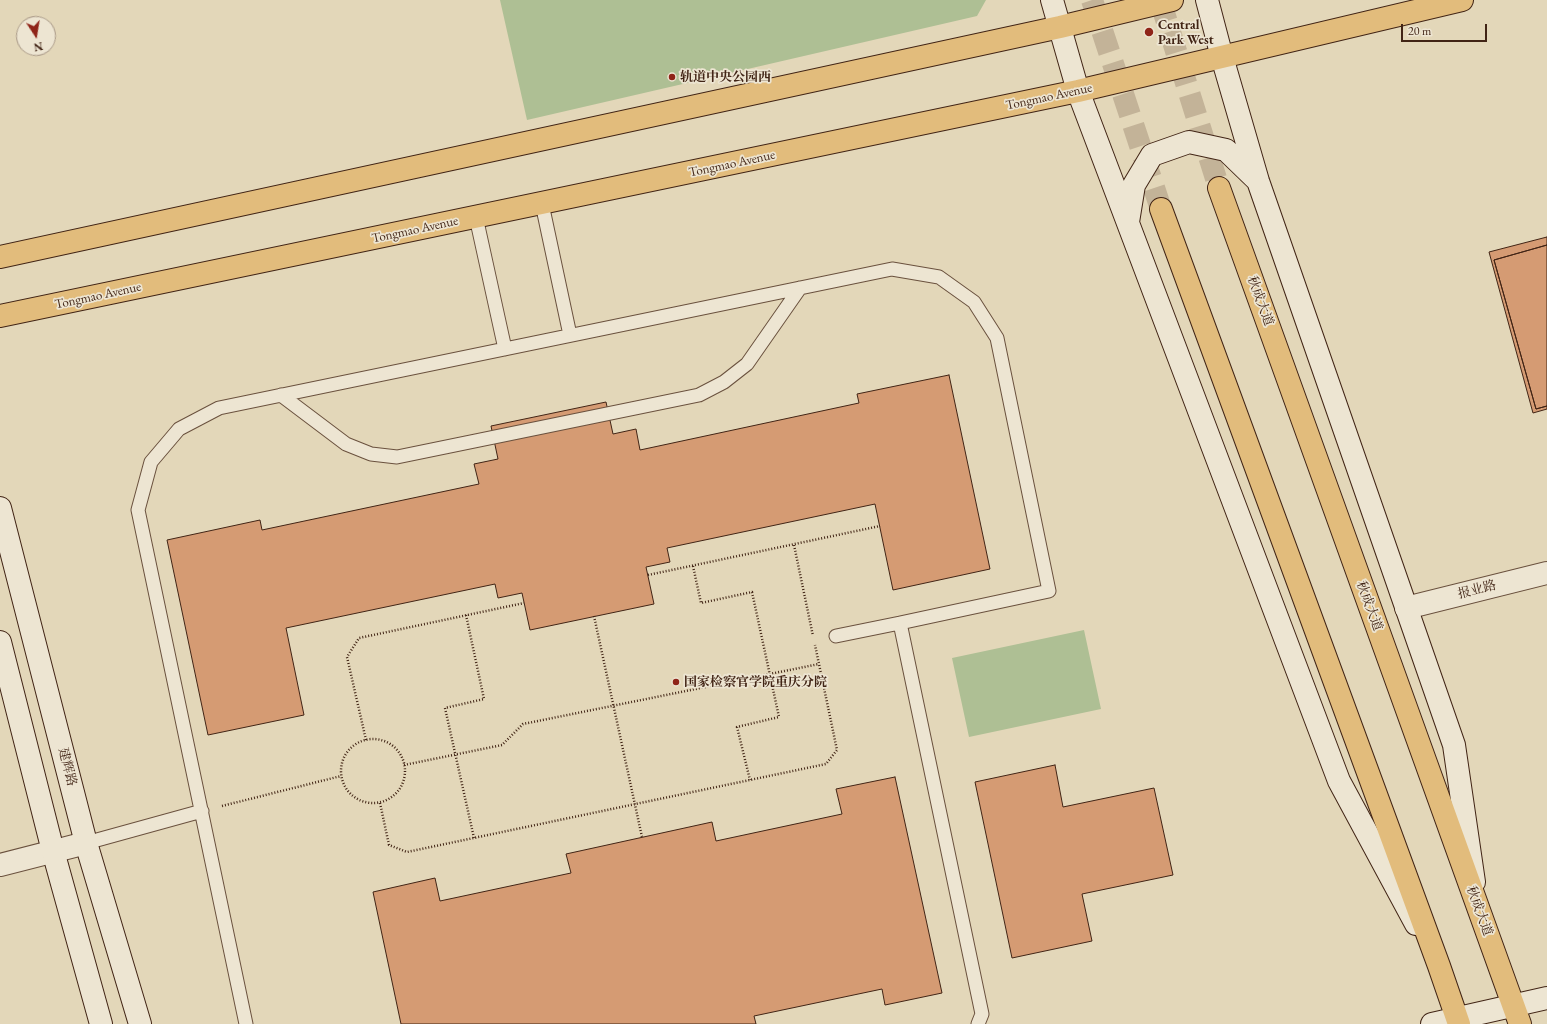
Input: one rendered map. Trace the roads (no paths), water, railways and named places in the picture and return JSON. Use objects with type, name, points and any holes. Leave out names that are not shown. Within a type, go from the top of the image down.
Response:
[{"type":"main road","points":[[0,257],[1060,26],[1172,0]]},
{"type":"main road","name":"Tongmao Avenue","points":[[0,316],[1078,91],[1358,26],[1462,0]]},
{"type":"main road","name":"秋成大道","points":[[1219,188],[1517,1015]]},
{"type":"main road","points":[[1161,209],[1458,1021]]},
{"type":"street","points":[[1052,0],[1078,91],[1339,781],[1439,966]]},
{"type":"street","points":[[1207,0],[1258,181],[1454,745],[1478,909]]},
{"type":"street","points":[[1128,222],[1134,185],[1152,155],[1189,142],[1226,150],[1258,181]]},
{"type":"street","name":"建辉路","points":[[0,508],[86,843],[140,1024]]},
{"type":"street","name":"报业路","points":[[1406,608],[1547,573]]},
{"type":"street","points":[[0,642],[53,851],[101,1024]]},
{"type":"street","points":[[0,865],[86,843]]},
{"type":"street","points":[[1432,1024],[1517,1015],[1547,998]]},
{"type":"lane","points":[[542,204],[570,335]]},
{"type":"lane","points":[[476,217],[505,349]]},
{"type":"lane","points":[[246,1024],[138,510],[151,462],[179,429],[219,408],[892,269],[939,277],[974,302],[997,338],[1049,591],[836,636]]},
{"type":"lane","points":[[281,395],[346,444],[371,454],[397,456],[699,395],[724,382],[747,364],[800,288]]},
{"type":"lane","points":[[900,623],[982,1014],[978,1024]]},
{"type":"lane","points":[[86,843],[202,811]]},
{"type":"tunnel","points":[[1092,0],[1161,209]]},
{"type":"tunnel","points":[[1160,0],[1219,188]]},
{"type":"place","name":"Central Park West","points":[[1149,32]]},
{"type":"place","name":"轨道中央公园西","points":[[672,77]]},
{"type":"place","name":"国家检察官学院重庆分院","points":[[676,682]]}]
